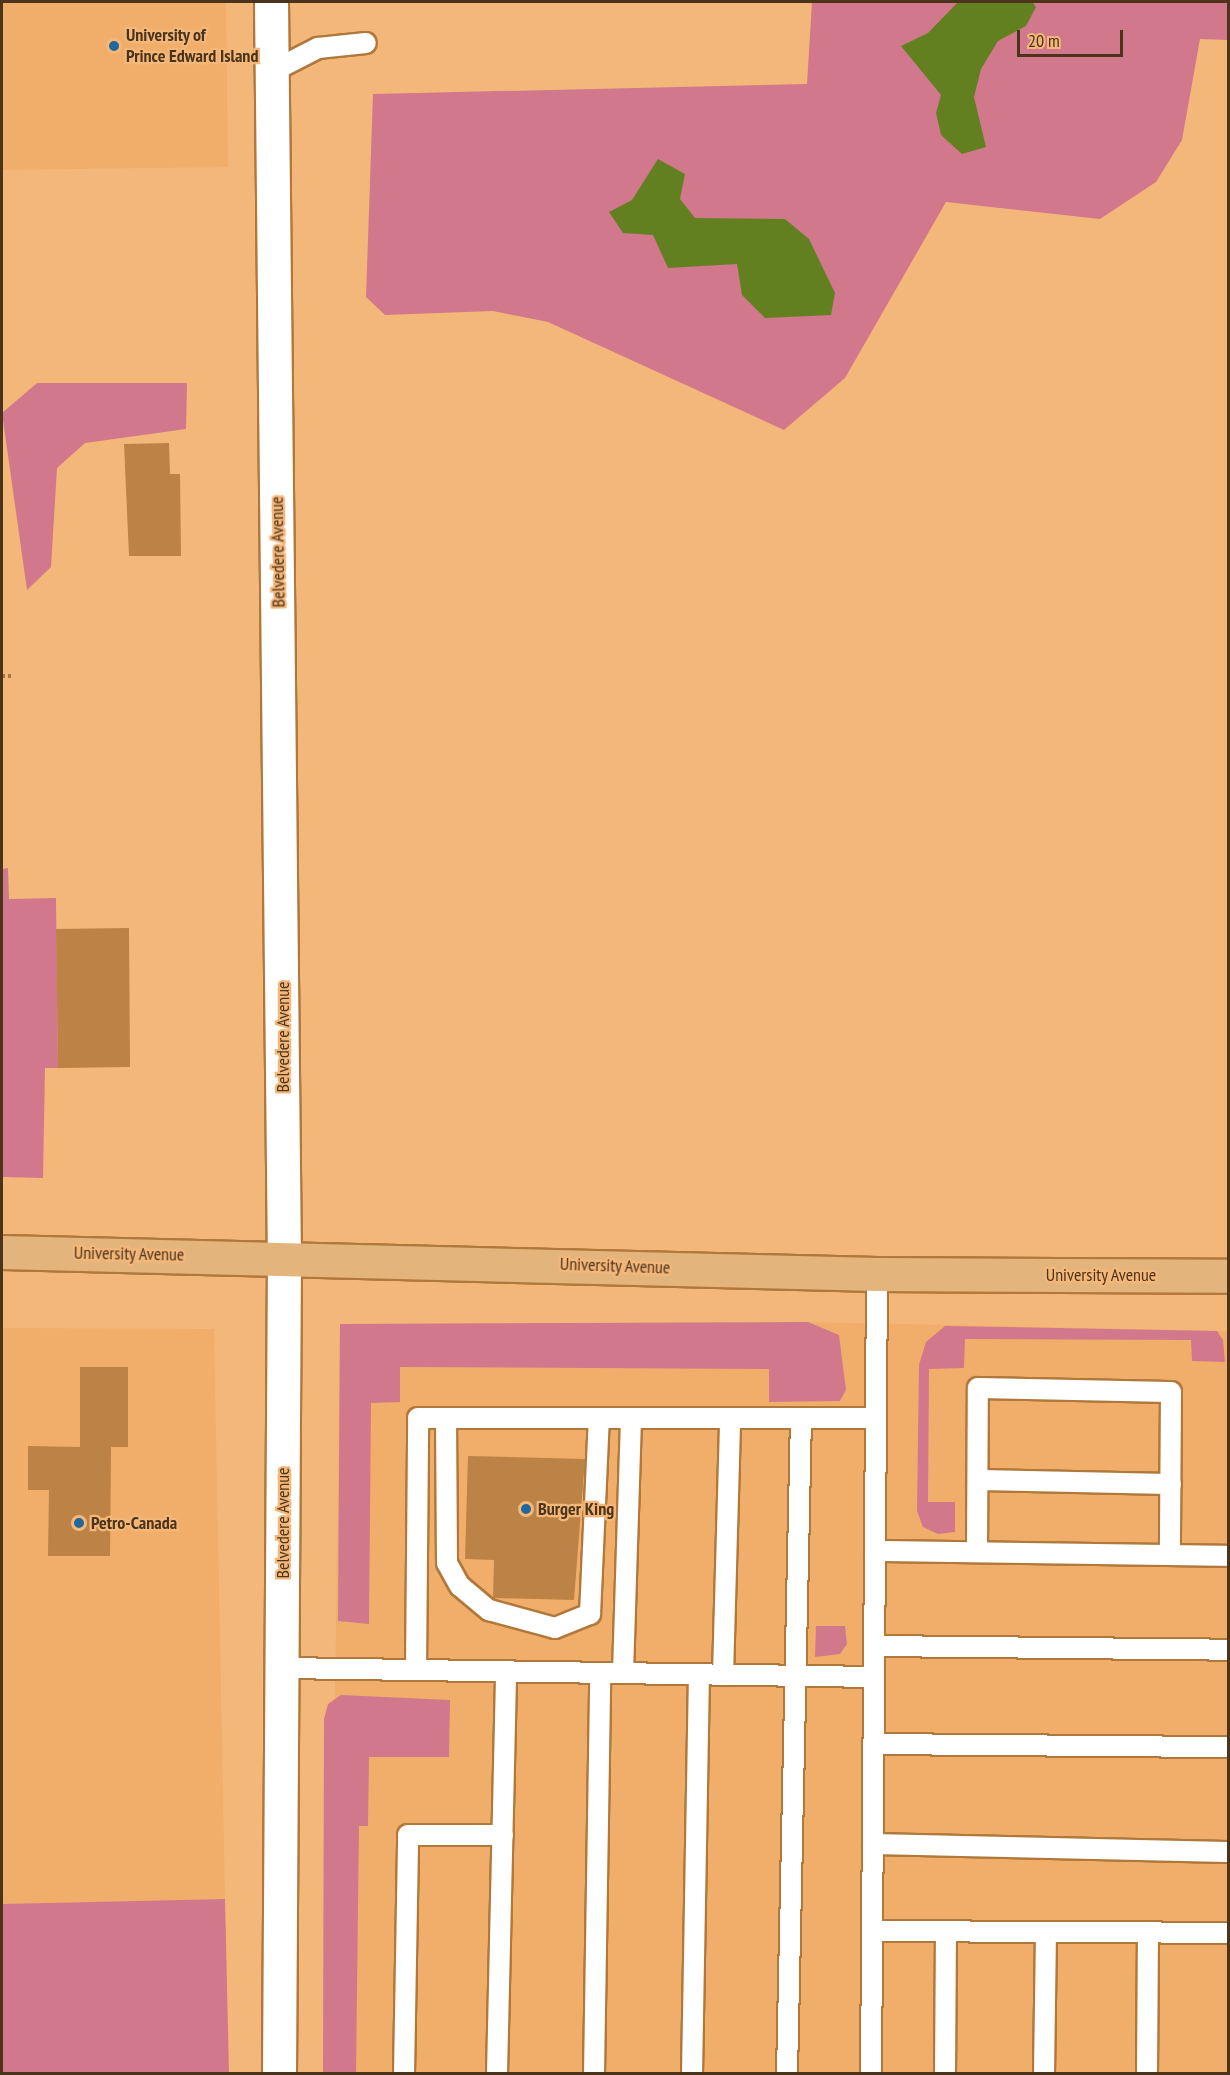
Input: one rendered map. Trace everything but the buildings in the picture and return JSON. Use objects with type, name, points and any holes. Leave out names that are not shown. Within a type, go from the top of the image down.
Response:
[{"type":"main road","name":"Belvedere Avenue","points":[[271,2],[284,1257],[279,2073]]},
{"type":"main road","name":"University Avenue","points":[[2,1252],[284,1257],[877,1274],[1228,1276]]},
{"type":"lane","points":[[273,71],[318,48],[366,43]]},
{"type":"lane","points":[[871,2073],[877,1274]]},
{"type":"lane","points":[[977,1552],[978,1388],[1171,1392],[1170,1555]]},
{"type":"lane","points":[[416,1670],[418,1418],[876,1418]]},
{"type":"lane","points":[[446,1418],[447,1563],[456,1578],[489,1610],[555,1628],[590,1614],[599,1418]]},
{"type":"lane","points":[[787,2073],[801,1418]]},
{"type":"lane","points":[[623,1673],[631,1419]]},
{"type":"lane","points":[[723,1675],[730,1419]]},
{"type":"lane","points":[[978,1480],[1171,1484]]},
{"type":"lane","points":[[875,1551],[1228,1556]]},
{"type":"lane","points":[[874,1646],[1228,1650]]},
{"type":"lane","points":[[283,1668],[874,1677]]},
{"type":"lane","points":[[497,2073],[506,1671]]},
{"type":"lane","points":[[594,2073],[600,1673]]},
{"type":"lane","points":[[692,2073],[699,1674]]},
{"type":"lane","points":[[874,1744],[1228,1747]]},
{"type":"lane","points":[[404,2073],[408,1835],[503,1835]]},
{"type":"lane","points":[[873,1844],[1228,1852]]},
{"type":"lane","points":[[872,1931],[1228,1933]]},
{"type":"lane","points":[[945,2073],[946,1931]]},
{"type":"lane","points":[[1044,2073],[1046,1932]]},
{"type":"lane","points":[[1147,2073],[1148,1933]]},
{"type":"path","points":[[2,676],[13,676]]},
{"type":"shaded area","name":"University of Prince Edward Island","points":[[2,2],[226,2],[228,167],[2,170]]},
{"type":"shaded area","points":[[812,2],[1228,2],[1228,40],[1200,39],[1182,140],[1156,182],[1100,219],[946,202],[845,378],[784,430],[548,322],[493,311],[385,315],[366,297],[373,94],[807,84]]},
{"type":"shaded area","points":[[958,2],[1032,2],[1036,7],[1026,26],[998,41],[981,69],[974,97],[986,147],[962,154],[941,135],[936,113],[941,95],[901,46],[928,33]]},
{"type":"shaded area","points":[[658,159],[685,174],[680,199],[695,218],[785,219],[809,239],[835,293],[831,315],[765,318],[742,295],[737,264],[668,268],[653,235],[623,233],[609,212],[632,200]]},
{"type":"shaded area","points":[[37,383],[187,383],[186,429],[85,443],[57,468],[51,567],[27,590],[2,413]]},
{"type":"shaded area","points":[[8,868],[9,899],[56,898],[58,1068],[45,1068],[43,1178],[2,1177],[2,869]]},
{"type":"shaded area","points":[[808,1322],[1228,1331],[1228,2073],[330,2074],[340,1324]]},
{"type":"shaded area","points":[[808,1322],[839,1335],[846,1390],[840,1401],[769,1402],[769,1369],[400,1367],[400,1402],[371,1403],[369,1624],[338,1621],[340,1324]]},
{"type":"shaded area","points":[[945,1326],[1217,1331],[1223,1340],[1225,1362],[1192,1361],[1191,1340],[965,1339],[964,1368],[929,1369],[928,1502],[955,1502],[955,1532],[938,1534],[923,1527],[917,1511],[919,1365],[926,1342]]},
{"type":"shaded area","points":[[2,1328],[214,1329],[225,1899],[2,1904]]},
{"type":"shaded area","points":[[816,1626],[845,1626],[847,1644],[840,1654],[815,1657]]},
{"type":"shaded area","points":[[341,1695],[450,1700],[449,1757],[369,1757],[368,1826],[359,1826],[356,2073],[323,2074],[324,1719],[328,1704]]},
{"type":"shaded area","points":[[225,1899],[229,2073],[2,2073],[2,1904]]},
{"type":"place","name":"University of Prince Edward Island","points":[[114,46]]},
{"type":"place","name":"Burger King","points":[[526,1509]]},
{"type":"place","name":"Petro-Canada","points":[[79,1523]]}]
